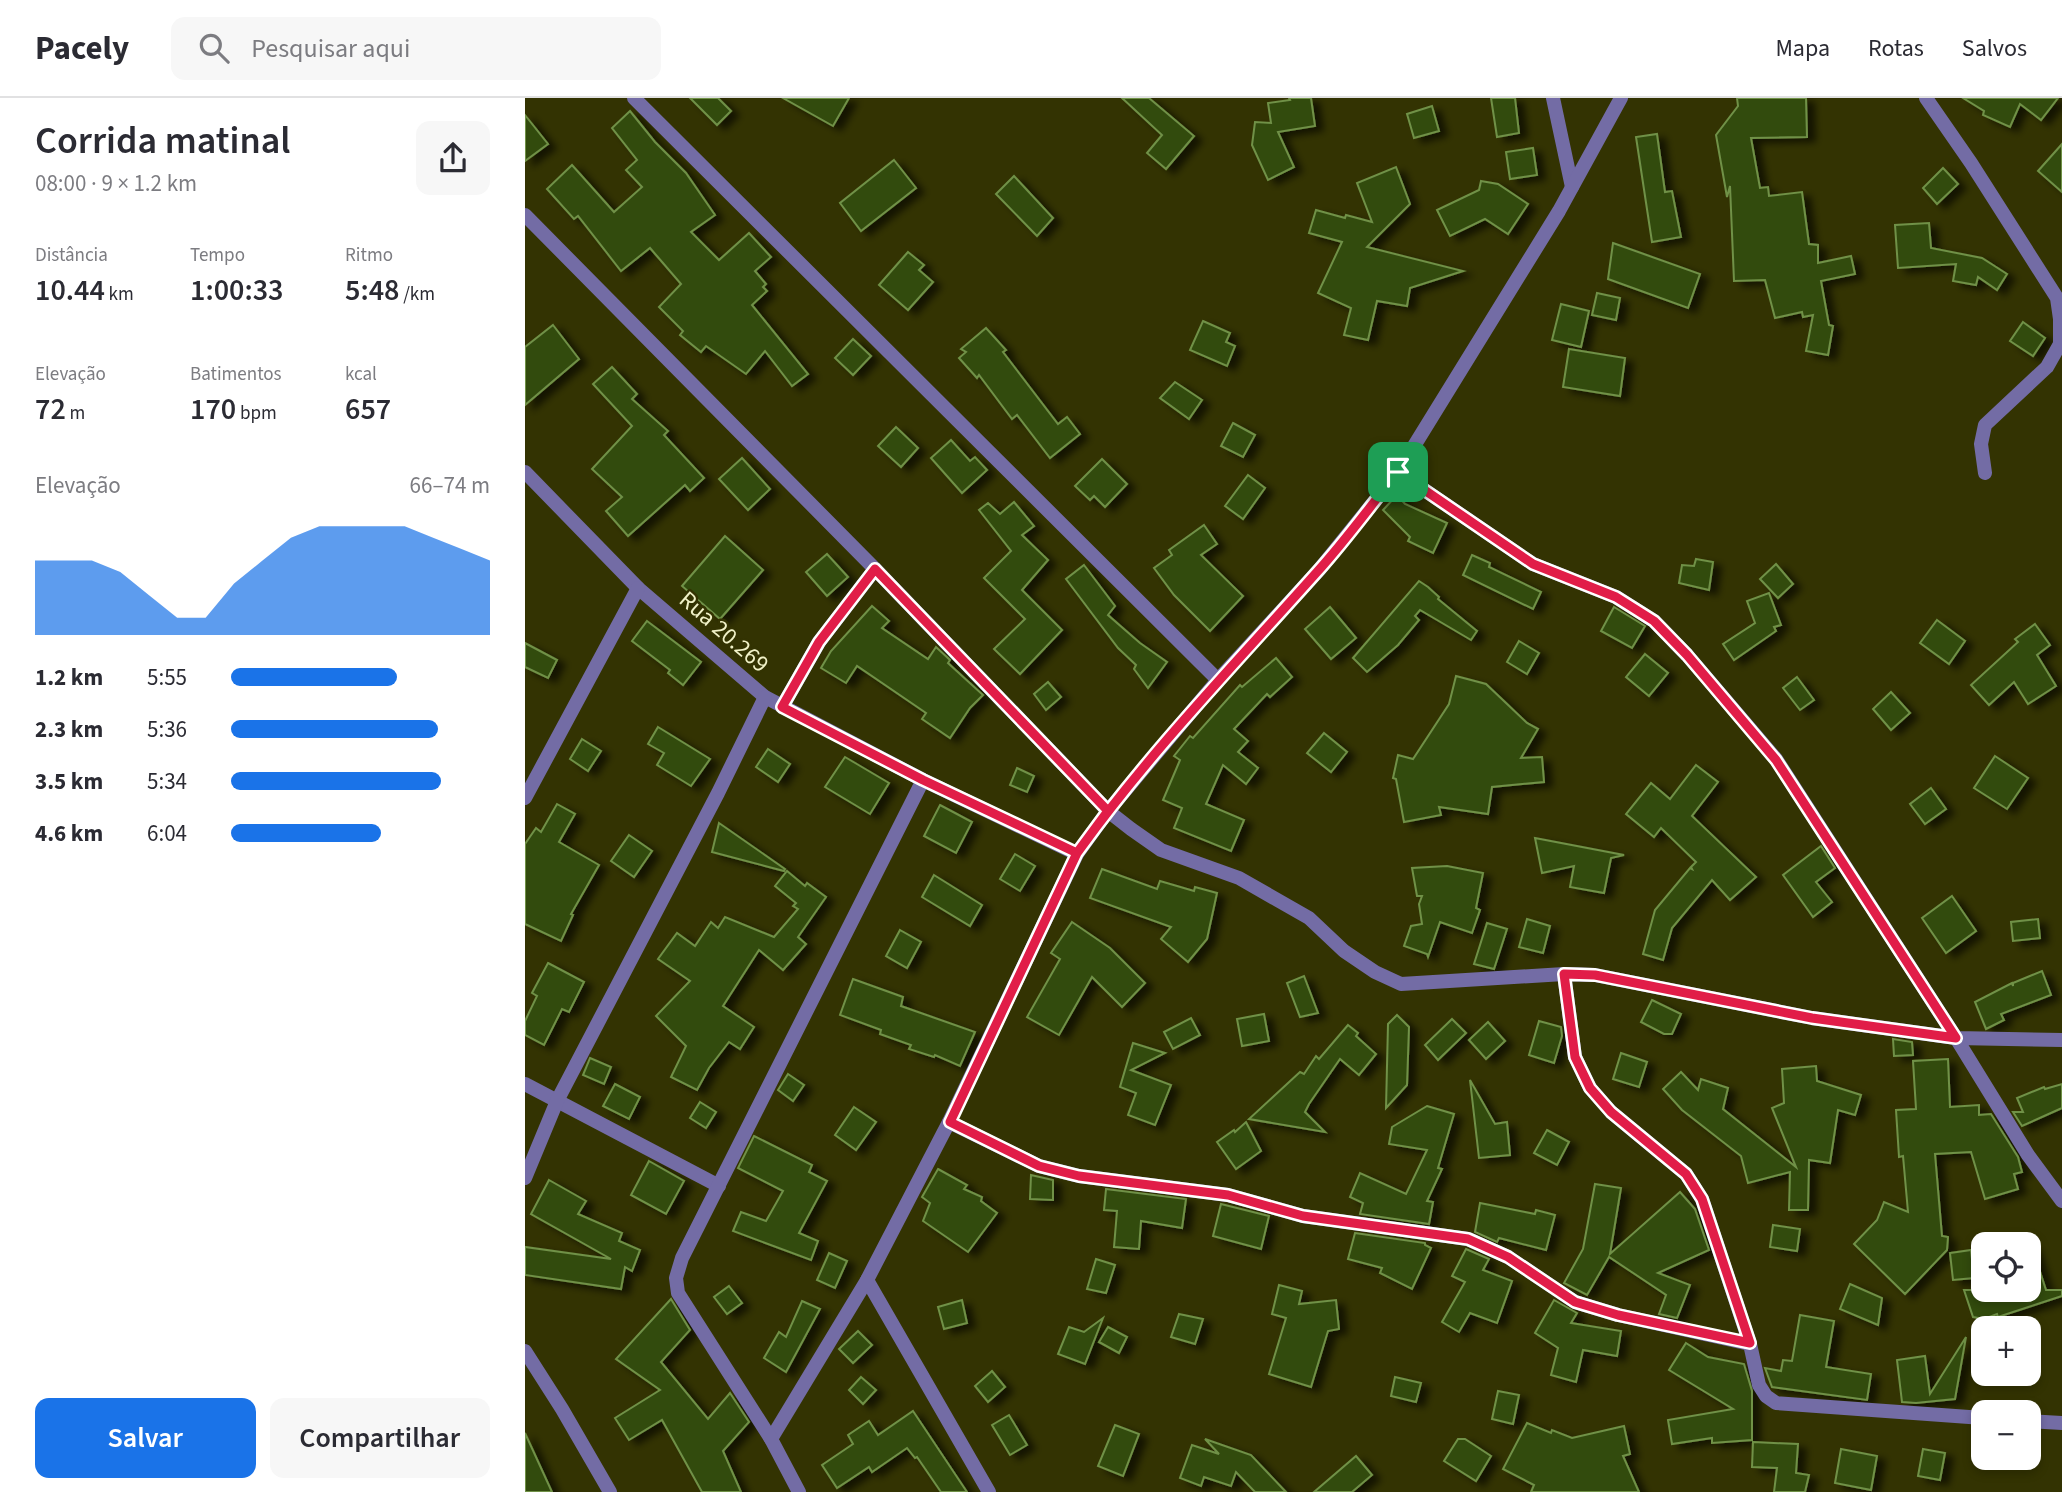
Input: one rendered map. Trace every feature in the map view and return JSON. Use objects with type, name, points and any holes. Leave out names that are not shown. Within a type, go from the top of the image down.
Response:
[{"type":"street","points":[[634,98],[1218,680]]},
{"type":"street","points":[[1553,98],[1572,187]]},
{"type":"street","points":[[771,1439],[867,1280],[950,1122],[1077,853],[1108,811],[1218,680],[1319,570],[1398,472],[1572,187],[1621,98]]},
{"type":"street","points":[[1926,98],[2057,298],[2060,344],[2047,367],[1986,425],[1981,444],[1985,473]]},
{"type":"street","points":[[525,215],[875,569],[1108,811],[1161,850],[1239,878],[1309,918],[1344,951],[1375,972],[1401,984],[1564,974],[1595,975],[1812,1018],[1956,1038],[2062,1041]]},
{"type":"street","name":"Rua 20.269","points":[[525,472],[638,587],[765,697],[923,780],[1077,853]]},
{"type":"street","points":[[1398,472],[1533,564],[1616,597],[1654,621],[1687,655],[1776,760],[1956,1038],[2028,1155],[2062,1201]]},
{"type":"street","points":[[782,707],[819,642],[875,569]]},
{"type":"street","points":[[525,798],[638,587]]},
{"type":"street","points":[[525,1178],[557,1101],[718,793],[765,697]]},
{"type":"street","points":[[799,1492],[771,1439],[678,1293],[676,1278],[682,1258],[923,780]]},
{"type":"street","points":[[1564,974],[1575,1057],[1590,1088],[1611,1112],[1686,1174],[1702,1199],[1750,1343],[1759,1385],[1766,1396],[1776,1403],[1971,1417]]},
{"type":"street","points":[[525,1084],[719,1186]]},
{"type":"street","points":[[950,1122],[1039,1166],[1079,1176],[1228,1195],[1303,1216],[1468,1239],[1508,1257],[1575,1302],[1618,1315],[1750,1343]]},
{"type":"street","points":[[867,1280],[989,1492]]},
{"type":"street","points":[[525,1351],[610,1492]]},
{"type":"street","points":[[2041,1422],[2062,1423]]},
{"type":"building","points":[[690,98],[718,98],[731,111],[717,125]]},
{"type":"building","points":[[783,98],[849,98],[833,126]]},
{"type":"building","points":[[1122,98],[1149,98],[1194,136],[1166,169],[1147,153],[1162,135]]},
{"type":"building","points":[[1289,98],[1311,98],[1315,126],[1278,132],[1294,167],[1268,180],[1252,145],[1255,122],[1271,123],[1268,103],[1290,100]]},
{"type":"building","points":[[1491,98],[1515,98],[1519,133],[1497,137]]},
{"type":"building","points":[[1737,98],[1806,98],[1807,137],[1751,138],[1760,188],[1768,187],[1769,196],[1802,192],[1809,244],[1818,245],[1818,263],[1851,256],[1855,274],[1821,281],[1829,325],[1833,326],[1828,355],[1806,351],[1813,315],[1803,317],[1802,312],[1775,318],[1765,280],[1734,281],[1730,186],[1727,197],[1716,135],[1738,106]]},
{"type":"building","points":[[1963,98],[2058,98],[2041,120],[2020,104],[2010,127],[1983,115],[1984,111]]},
{"type":"building","points":[[1432,106],[1439,131],[1414,138],[1407,114]]},
{"type":"building","points":[[630,111],[655,142],[686,173],[715,215],[691,232],[719,260],[749,233],[771,257],[755,271],[766,284],[763,287],[767,291],[752,305],[808,374],[792,386],[765,351],[746,374],[706,346],[701,352],[680,335],[683,331],[659,307],[681,284],[650,248],[621,271],[578,216],[574,219],[547,189],[572,165],[614,212],[642,187],[626,170],[637,160],[612,128]]},
{"type":"building","points":[[525,115],[548,144],[525,161]]},
{"type":"building","points":[[1657,134],[1665,192],[1672,191],[1681,237],[1652,242],[1636,137]]},
{"type":"building","points":[[2062,144],[2062,192],[2038,171]]},
{"type":"building","points":[[1533,148],[1537,175],[1510,179],[1506,152]]},
{"type":"building","points":[[894,160],[916,188],[861,231],[840,203]]},
{"type":"building","points":[[1396,167],[1410,204],[1367,247],[1463,271],[1410,288],[1407,306],[1377,301],[1368,340],[1344,335],[1351,308],[1318,293],[1342,242],[1309,233],[1316,210],[1372,222],[1357,183]]},
{"type":"building","points":[[1943,168],[1958,184],[1937,204],[1923,188]]},
{"type":"building","points":[[1014,176],[1053,218],[1037,236],[996,194]]},
{"type":"building","points":[[1481,181],[1498,184],[1528,204],[1508,234],[1485,219],[1450,236],[1437,210],[1479,190]]},
{"type":"building","points":[[1929,223],[1931,248],[1982,258],[2007,274],[1997,290],[1978,277],[1976,285],[1953,281],[1956,264],[1898,268],[1895,225]]},
{"type":"building","points":[[1613,243],[1700,274],[1688,308],[1608,279]]},
{"type":"building","points":[[908,252],[924,265],[919,270],[933,282],[908,310],[879,285]]},
{"type":"building","points":[[1597,293],[1620,298],[1616,320],[1592,315]]},
{"type":"building","points":[[1561,304],[1589,311],[1581,347],[1552,340]]},
{"type":"building","points":[[1203,321],[1230,333],[1226,342],[1235,346],[1227,366],[1190,350]]},
{"type":"building","points":[[2023,322],[2045,338],[2033,356],[2010,341]]},
{"type":"building","points":[[553,325],[579,359],[525,405],[525,347]]},
{"type":"building","points":[[986,328],[1006,350],[1003,352],[1058,424],[1067,417],[1080,434],[1050,458],[1017,415],[1012,419],[979,375],[977,378],[959,358],[966,352],[961,349]]},
{"type":"building","points":[[853,339],[871,356],[853,375],[835,358]]},
{"type":"building","points":[[1569,349],[1625,358],[1620,396],[1563,387]]},
{"type":"building","points":[[612,367],[637,394],[632,399],[668,431],[664,435],[704,478],[690,491],[685,485],[628,536],[606,511],[622,497],[592,469],[632,426],[593,384]]},
{"type":"building","points":[[1175,382],[1202,400],[1189,419],[1160,398]]},
{"type":"building","points":[[1233,423],[1255,435],[1243,457],[1221,446]]},
{"type":"building","points":[[896,427],[918,448],[901,467],[878,446]]},
{"type":"building","points":[[951,440],[970,461],[975,457],[987,470],[962,493],[931,458]]},
{"type":"building","points":[[742,458],[770,489],[748,510],[719,479]]},
{"type":"building","points":[[1102,459],[1127,484],[1105,507],[1094,496],[1090,500],[1075,486]]},
{"type":"building","points":[[1248,475],[1265,488],[1243,519],[1225,506]]},
{"type":"building","points":[[1397,495],[1405,504],[1447,523],[1433,553],[1408,541],[1410,537],[1383,510]]},
{"type":"building","points":[[1014,502],[1034,526],[1022,535],[1048,560],[1022,590],[1062,630],[1020,674],[994,649],[1025,619],[984,578],[1011,551],[979,510],[988,503],[1000,514]]},
{"type":"building","points":[[1204,525],[1217,544],[1201,555],[1243,596],[1210,631],[1174,595],[1154,568],[1172,555],[1169,550]]},
{"type":"building","points":[[725,536],[763,570],[720,619],[682,586]]},
{"type":"building","points":[[827,554],[848,577],[827,596],[806,572]]},
{"type":"building","points":[[1472,555],[1490,563],[1489,567],[1541,592],[1533,609],[1463,575]]},
{"type":"building","points":[[1696,559],[1713,562],[1709,590],[1679,583],[1682,565],[1694,566]]},
{"type":"building","points":[[1776,564],[1793,584],[1778,598],[1760,579]]},
{"type":"building","points":[[1084,565],[1115,606],[1108,615],[1167,662],[1148,688],[1134,669],[1136,665],[1118,648],[1066,579]]},
{"type":"building","points":[[1419,581],[1477,631],[1471,640],[1420,610],[1415,616],[1419,620],[1398,645],[1367,672],[1353,658]]},
{"type":"building","points":[[1769,593],[1781,625],[1774,627],[1776,631],[1734,660],[1723,644],[1755,623],[1747,601]]},
{"type":"building","points":[[872,606],[889,621],[882,628],[928,659],[936,647],[950,660],[948,663],[983,695],[970,708],[950,738],[922,719],[926,713],[857,666],[846,683],[821,668],[831,651]]},
{"type":"building","points":[[1330,607],[1356,638],[1331,659],[1305,629]]},
{"type":"building","points":[[1614,607],[1645,626],[1632,648],[1601,631]]},
{"type":"building","points":[[1937,620],[1965,641],[1949,664],[1920,643]]},
{"type":"building","points":[[647,621],[701,662],[683,685],[668,673],[670,670],[632,641]]},
{"type":"building","points":[[2035,624],[2050,645],[2037,655],[2056,686],[2028,704],[2014,682],[1989,705],[1971,685],[2018,642],[2015,639]]},
{"type":"building","points":[[1519,641],[1539,653],[1527,674],[1507,662]]},
{"type":"building","points":[[525,643],[557,660],[548,678],[525,667]]},
{"type":"building","points":[[1645,654],[1668,673],[1649,696],[1626,677]]},
{"type":"building","points":[[1276,658],[1292,677],[1270,697],[1267,694],[1234,729],[1248,741],[1238,752],[1258,768],[1246,784],[1223,765],[1206,804],[1244,820],[1231,851],[1174,828],[1182,808],[1163,800],[1180,760],[1174,756],[1240,685],[1242,687]]},
{"type":"building","points":[[1456,676],[1486,684],[1527,723],[1538,729],[1521,758],[1542,757],[1544,782],[1492,787],[1488,814],[1439,807],[1441,815],[1404,822],[1396,779],[1393,778],[1398,755],[1413,759],[1449,704]]},
{"type":"building","points":[[1797,677],[1814,700],[1800,710],[1783,688]]},
{"type":"building","points":[[1048,682],[1061,697],[1046,710],[1034,694]]},
{"type":"building","points":[[1891,692],[1910,713],[1891,730],[1873,709]]},
{"type":"building","points":[[658,727],[710,759],[691,786],[657,765],[664,753],[648,744]]},
{"type":"building","points":[[1324,733],[1347,752],[1331,772],[1307,753]]},
{"type":"building","points":[[582,739],[601,751],[588,771],[570,759]]},
{"type":"building","points":[[768,749],[790,764],[778,782],[756,767]]},
{"type":"building","points":[[1995,756],[2028,778],[2007,809],[1974,788]]},
{"type":"building","points":[[845,757],[889,783],[870,814],[825,787]]},
{"type":"building","points":[[1696,765],[1718,782],[1692,816],[1756,877],[1730,900],[1712,880],[1672,928],[1663,960],[1643,954],[1655,910],[1696,862],[1661,828],[1654,837],[1626,814],[1651,783],[1670,799]]},
{"type":"building","points":[[1017,768],[1034,776],[1027,792],[1010,785]]},
{"type":"building","points":[[1931,788],[1946,809],[1925,824],[1910,804]]},
{"type":"building","points":[[557,804],[575,814],[559,842],[599,865],[571,914],[573,915],[561,941],[525,924],[525,844],[536,828],[541,832]]},
{"type":"building","points":[[940,805],[972,822],[956,853],[924,836]]},
{"type":"building","points":[[719,823],[785,869],[784,871],[712,852]]},
{"type":"building","points":[[629,835],[652,851],[634,877],[611,861]]},
{"type":"building","points":[[1535,838],[1624,855],[1611,858],[1604,893],[1570,887],[1574,866],[1542,873]]},
{"type":"building","points":[[1821,846],[1835,868],[1816,882],[1832,902],[1813,917],[1783,875]]},
{"type":"building","points":[[1015,854],[1035,866],[1020,891],[1000,879]]},
{"type":"building","points":[[1447,866],[1483,873],[1476,908],[1480,910],[1472,933],[1440,922],[1428,957],[1427,954],[1404,946],[1411,926],[1422,924],[1419,904],[1422,896],[1417,896],[1412,868]]},
{"type":"building","points":[[1102,869],[1157,889],[1160,881],[1194,891],[1195,887],[1217,893],[1207,939],[1188,962],[1161,939],[1171,927],[1090,898]]},
{"type":"building","points":[[787,871],[805,886],[807,883],[826,897],[798,937],[806,944],[783,970],[759,950],[723,1006],[754,1027],[740,1049],[729,1042],[709,1068],[697,1090],[671,1077],[686,1046],[656,1016],[690,981],[658,959],[677,933],[695,946],[711,922],[718,928],[725,917],[774,937],[798,909],[793,906],[796,903],[775,886]]},
{"type":"building","points":[[934,875],[982,905],[970,926],[922,897]]},
{"type":"building","points":[[1952,896],[1976,931],[1946,953],[1922,918]]},
{"type":"building","points":[[1527,919],[1550,926],[1543,953],[1519,947]]},
{"type":"building","points":[[2038,919],[2040,938],[2013,941],[2011,922]]},
{"type":"building","points":[[1072,922],[1110,948],[1145,983],[1122,1007],[1092,977],[1059,1035],[1027,1017],[1060,959],[1051,953]]},
{"type":"building","points":[[1487,923],[1507,929],[1494,969],[1474,964]]},
{"type":"building","points":[[900,930],[921,942],[907,968],[886,956]]},
{"type":"building","points":[[548,963],[584,982],[569,1012],[562,1009],[544,1045],[525,1035],[525,1021],[537,996],[532,993]]},
{"type":"building","points":[[2042,971],[2051,995],[2001,1014],[2004,1020],[1986,1029],[1975,1002]]},
{"type":"building","points":[[1304,976],[1318,1013],[1300,1017],[1287,983]]},
{"type":"building","points":[[853,979],[903,997],[901,1006],[975,1032],[960,1066],[935,1055],[934,1057],[909,1049],[911,1045],[880,1034],[881,1030],[840,1015]]},
{"type":"building","points":[[1652,1000],[1681,1014],[1672,1034],[1664,1034],[1641,1022]]},
{"type":"building","points":[[1264,1014],[1269,1041],[1242,1046],[1237,1019]]},
{"type":"building","points":[[1397,1015],[1409,1027],[1407,1085],[1386,1108],[1388,1024]]},
{"type":"building","points":[[1191,1018],[1200,1035],[1173,1049],[1164,1032]]},
{"type":"building","points":[[1452,1019],[1466,1033],[1438,1060],[1425,1045]]},
{"type":"building","points":[[1539,1021],[1561,1027],[1562,1036],[1554,1063],[1529,1055]]},
{"type":"building","points":[[1488,1022],[1505,1041],[1486,1059],[1469,1040]]},
{"type":"building","points":[[1348,1025],[1376,1054],[1359,1075],[1340,1059],[1309,1104],[1305,1112],[1325,1132],[1249,1119],[1300,1072],[1304,1074],[1316,1056],[1319,1059]]},
{"type":"building","points":[[1893,1039],[1912,1042],[1913,1055],[1894,1056]]},
{"type":"building","points":[[1133,1043],[1165,1053],[1131,1070],[1171,1085],[1155,1125],[1128,1115],[1136,1093],[1120,1087]]},
{"type":"building","points":[[1621,1053],[1647,1062],[1639,1087],[1613,1079]]},
{"type":"building","points":[[590,1058],[611,1067],[604,1084],[583,1075]]},
{"type":"building","points":[[1948,1059],[1950,1107],[1979,1105],[1979,1115],[1991,1114],[2018,1157],[2022,1172],[2014,1174],[2018,1189],[1985,1199],[1971,1152],[1935,1154],[1942,1236],[1948,1237],[1947,1250],[1905,1294],[1854,1244],[1877,1220],[1884,1202],[1908,1212],[1903,1156],[1899,1157],[1896,1110],[1916,1109],[1913,1061]]},
{"type":"building","points":[[1816,1066],[1817,1081],[1861,1095],[1855,1115],[1838,1110],[1830,1163],[1809,1160],[1808,1210],[1789,1210],[1790,1172],[1748,1183],[1741,1156],[1682,1110],[1663,1089],[1681,1072],[1698,1090],[1701,1079],[1728,1088],[1723,1109],[1796,1167],[1772,1108],[1784,1103],[1782,1069]]},
{"type":"building","points":[[788,1074],[804,1085],[793,1101],[778,1090]]},
{"type":"building","points":[[1470,1080],[1495,1124],[1507,1122],[1510,1155],[1479,1158]]},
{"type":"building","points":[[615,1084],[640,1097],[629,1119],[603,1106]]},
{"type":"building","points":[[2062,1084],[2062,1108],[2022,1126],[2013,1112],[2023,1112],[2017,1098],[2044,1087],[2045,1089]]},
{"type":"building","points":[[700,1102],[716,1112],[706,1128],[690,1118]]},
{"type":"building","points":[[1427,1106],[1454,1114],[1438,1168],[1442,1169],[1427,1201],[1433,1202],[1429,1224],[1360,1214],[1363,1203],[1350,1197],[1360,1173],[1406,1194],[1427,1150],[1389,1144],[1392,1127]]},
{"type":"building","points":[[854,1107],[876,1122],[856,1150],[835,1135]]},
{"type":"building","points":[[1246,1122],[1261,1151],[1236,1169],[1217,1142]]},
{"type":"building","points":[[1547,1130],[1569,1142],[1557,1165],[1534,1153]]},
{"type":"building","points":[[754,1136],[812,1165],[809,1172],[827,1181],[799,1233],[818,1241],[811,1260],[733,1231],[741,1212],[766,1221],[783,1191],[738,1168]]},
{"type":"building","points":[[649,1161],[684,1181],[666,1214],[631,1195]]},
{"type":"building","points":[[938,1169],[967,1185],[964,1189],[982,1197],[981,1201],[997,1213],[968,1252],[923,1221],[930,1203],[922,1197]]},
{"type":"building","points":[[1031,1175],[1053,1180],[1053,1200],[1030,1199]]},
{"type":"building","points":[[549,1180],[586,1201],[578,1214],[622,1233],[619,1241],[640,1250],[632,1271],[625,1267],[621,1289],[525,1275],[525,1247],[611,1259],[531,1214]]},
{"type":"building","points":[[1595,1184],[1621,1188],[1610,1254],[1680,1192],[1695,1209],[1709,1250],[1658,1273],[1690,1285],[1677,1318],[1659,1314],[1666,1295],[1609,1257],[1587,1295],[1564,1283],[1583,1249]]},
{"type":"building","points":[[1106,1189],[1186,1199],[1182,1228],[1141,1221],[1139,1249],[1114,1247],[1117,1211],[1104,1210]]},
{"type":"building","points":[[1480,1203],[1535,1214],[1536,1210],[1555,1215],[1546,1250],[1499,1238],[1497,1242],[1475,1232]]},
{"type":"building","points":[[1221,1204],[1269,1216],[1261,1249],[1213,1236]]},
{"type":"building","points":[[1773,1225],[1800,1229],[1797,1251],[1770,1247]]},
{"type":"building","points":[[1355,1233],[1425,1243],[1431,1248],[1412,1289],[1380,1273],[1382,1268],[1348,1259]]},
{"type":"building","points":[[1466,1249],[1489,1259],[1483,1270],[1512,1281],[1497,1323],[1470,1313],[1459,1332],[1442,1322],[1465,1282],[1452,1276]]},
{"type":"building","points":[[1971,1250],[1971,1278],[1953,1280],[1950,1253]]},
{"type":"building","points":[[829,1253],[847,1261],[835,1288],[817,1280]]},
{"type":"building","points":[[1096,1259],[1115,1265],[1106,1293],[1087,1289]]},
{"type":"building","points":[[2041,1275],[2046,1290],[2062,1290],[2062,1296],[2001,1316],[1973,1316],[1964,1290],[1971,1290],[1971,1302],[2041,1302]]},
{"type":"building","points":[[1850,1284],[1882,1298],[1878,1325],[1840,1309]]},
{"type":"building","points":[[1279,1285],[1302,1291],[1299,1304],[1336,1300],[1339,1329],[1328,1331],[1311,1387],[1269,1374],[1286,1318],[1272,1314]]},
{"type":"building","points":[[729,1286],[742,1303],[727,1314],[714,1297]]},
{"type":"building","points":[[671,1299],[690,1330],[661,1362],[708,1419],[730,1393],[749,1422],[723,1451],[741,1492],[702,1492],[662,1420],[629,1440],[615,1418],[660,1390],[616,1359]]},
{"type":"building","points":[[962,1300],[967,1323],[944,1329],[938,1307]]},
{"type":"building","points":[[1554,1300],[1577,1313],[1571,1323],[1621,1331],[1617,1356],[1583,1350],[1576,1382],[1551,1375],[1558,1348],[1535,1333]]},
{"type":"building","points":[[802,1301],[820,1309],[786,1372],[764,1358],[779,1332],[786,1337]]},
{"type":"building","points":[[1179,1314],[1203,1319],[1195,1344],[1171,1337]]},
{"type":"building","points":[[1800,1315],[1834,1321],[1826,1367],[1871,1374],[1867,1400],[1772,1387],[1765,1368],[1781,1371],[1783,1360],[1792,1361]]},
{"type":"building","points":[[1103,1318],[1085,1364],[1058,1354],[1069,1327],[1084,1332]]},
{"type":"building","points":[[1108,1327],[1127,1337],[1119,1353],[1099,1342]]},
{"type":"building","points":[[858,1331],[872,1345],[853,1363],[839,1349]]},
{"type":"building","points":[[1966,1337],[1955,1399],[1902,1402],[1897,1360],[1925,1356],[1930,1394]]},
{"type":"building","points":[[1686,1343],[1708,1357],[1744,1364],[1752,1391],[1752,1440],[1712,1443],[1712,1438],[1672,1444],[1668,1420],[1733,1409],[1669,1370]]},
{"type":"building","points":[[992,1371],[1005,1387],[988,1402],[975,1386]]},
{"type":"building","points":[[861,1377],[876,1390],[863,1404],[849,1390]]},
{"type":"building","points":[[1395,1377],[1421,1383],[1416,1402],[1391,1396]]},
{"type":"building","points":[[1498,1391],[1519,1395],[1513,1424],[1492,1419]]},
{"type":"building","points":[[913,1411],[967,1492],[941,1492],[917,1457],[907,1448],[872,1472],[869,1467],[837,1488],[822,1465],[853,1444],[848,1435],[869,1421],[878,1435]]},
{"type":"building","points":[[1009,1415],[1027,1445],[1010,1455],[992,1425]]},
{"type":"building","points":[[1527,1423],[1572,1438],[1624,1426],[1630,1454],[1623,1456],[1639,1492],[1531,1492],[1534,1485],[1503,1469]]},
{"type":"building","points":[[1115,1425],[1139,1434],[1123,1476],[1098,1466]]},
{"type":"building","points":[[525,1433],[552,1492],[525,1492]]},
{"type":"building","points":[[1205,1439],[1251,1455],[1286,1492],[1255,1492],[1236,1472],[1231,1486],[1204,1477],[1201,1486],[1180,1478],[1192,1445],[1219,1454]]},
{"type":"building","points":[[1458,1439],[1465,1439],[1491,1456],[1476,1481],[1444,1461]]},
{"type":"building","points":[[1753,1442],[1798,1444],[1796,1473],[1809,1475],[1805,1492],[1774,1492],[1777,1468],[1752,1467]]},
{"type":"building","points":[[1841,1449],[1877,1456],[1871,1490],[1835,1483]]},
{"type":"building","points":[[1923,1449],[1945,1453],[1940,1480],[1918,1476]]},
{"type":"building","points":[[1356,1456],[1372,1475],[1352,1492],[1314,1492]]},
{"type":"route","points":[[1398,472],[1319,570],[1218,680],[1108,811],[1077,853],[923,780],[782,707],[819,642],[875,569],[1108,811],[1077,853],[950,1122],[1039,1166],[1079,1176],[1228,1195],[1303,1216],[1468,1239],[1508,1257],[1575,1302],[1618,1315],[1750,1343],[1702,1199],[1686,1174],[1611,1112],[1590,1088],[1575,1057],[1564,974],[1595,975],[1812,1018],[1956,1038],[1776,760],[1687,655],[1654,621],[1616,597],[1533,564],[1398,472]]}]
